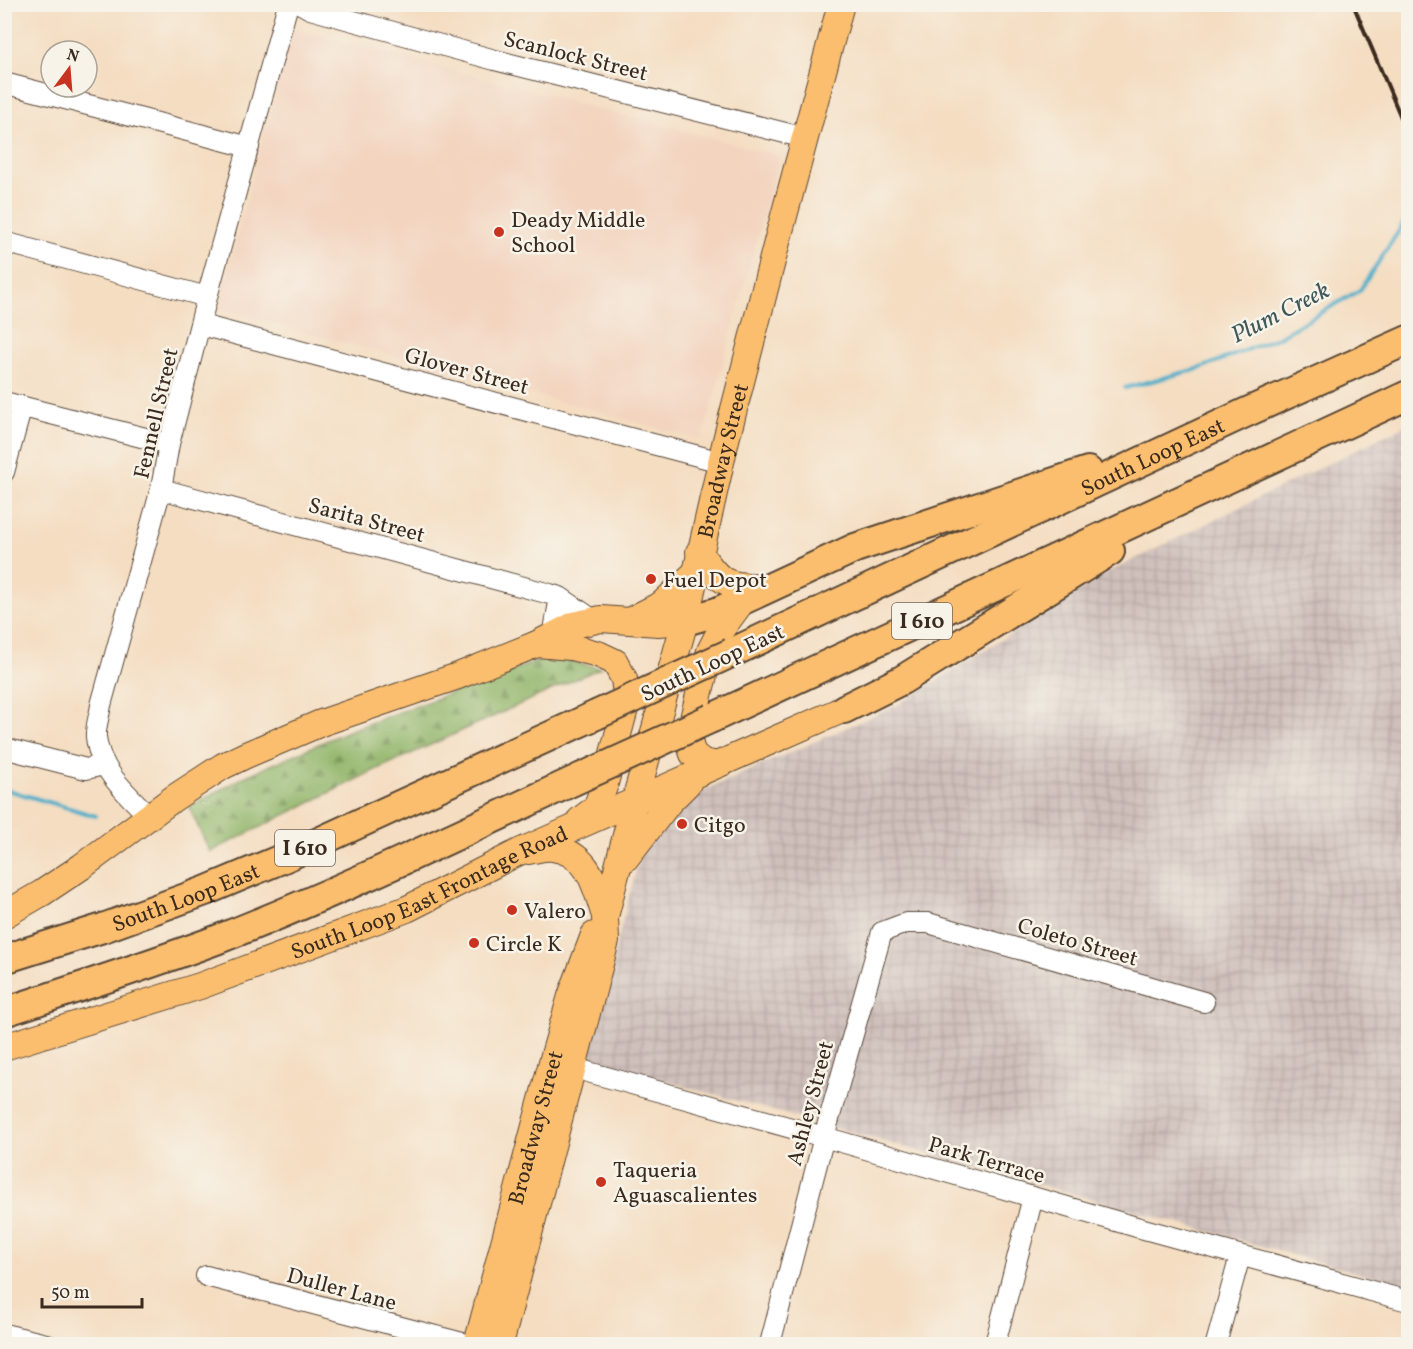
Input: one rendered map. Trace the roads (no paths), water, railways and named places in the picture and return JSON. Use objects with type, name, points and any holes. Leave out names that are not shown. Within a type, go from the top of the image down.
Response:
[{"type":"highway","name":"South Loop East","points":[[4,959],[103,928],[205,891],[286,857],[731,653],[1108,471],[1408,340]]},
{"type":"highway","points":[[844,709],[902,680],[1135,529],[1408,395]]},
{"type":"highway","points":[[685,621],[717,612],[855,548],[1108,471]]},
{"type":"highway","name":"I 610","points":[[4,1012],[128,972],[216,940],[303,904],[1135,529]]},
{"type":"main road","name":"Broadway Street","points":[[501,1344],[563,1065],[570,996],[592,937],[605,916],[685,621],[721,462],[841,4]]},
{"type":"main road","points":[[631,620],[662,604],[697,563],[712,571],[722,581],[742,586],[770,587]]},
{"type":"main road","points":[[617,869],[670,801],[707,769],[703,762],[693,754],[688,739],[710,651],[720,631],[742,600]]},
{"type":"main road","points":[[4,915],[81,867],[223,766],[246,754],[321,723],[458,676],[545,640],[574,625],[595,621],[631,620],[656,623],[685,621]]},
{"type":"main road","points":[[545,640],[598,654],[615,662],[624,679],[627,701],[604,788],[596,808],[568,830]]},
{"type":"main road","name":"South Loop East Frontage Road","points":[[4,1047],[201,986],[407,909],[519,852],[844,709]]},
{"type":"main road","points":[[519,852],[552,848],[572,856],[585,865],[591,873],[605,916]]},
{"type":"main road","name":"Broadway Street","points":[[477,1344],[563,1065]]},
{"type":"street","name":"Fennell Street","points":[[150,817],[120,787],[104,765],[96,737],[101,705],[161,489],[169,444],[207,297],[288,4]]},
{"type":"street","name":"Scanlock Street","points":[[301,4],[310,9],[495,60],[805,138]]},
{"type":"street","points":[[4,83],[249,147]]},
{"type":"street","points":[[4,242],[207,297]]},
{"type":"street","name":"Glover Street","points":[[201,325],[721,462]]},
{"type":"street","points":[[4,472],[13,404],[169,444]]},
{"type":"street","name":"Sarita Street","points":[[161,489],[560,597],[595,621]]},
{"type":"street","points":[[545,640],[560,597]]},
{"type":"street","points":[[4,748],[86,769],[104,765]]},
{"type":"street","name":"Ashley Street","points":[[770,1344],[824,1137],[882,932],[906,923],[928,923],[938,926]]},
{"type":"street","name":"Coleto Street","points":[[938,926],[1204,1002]]},
{"type":"street","name":"Park Terrace","points":[[563,1065],[1240,1256],[1408,1301]]},
{"type":"street","points":[[994,1344],[1033,1197]]},
{"type":"street","points":[[1216,1344],[1240,1256]]},
{"type":"street","name":"Duller Lane","points":[[206,1276],[466,1344]]},
{"type":"street","points":[[4,1334],[45,1344]]},
{"type":"waterway","name":"Plum Creek","points":[[1125,388],[1201,368],[1277,338],[1360,290],[1404,223],[1408,211]]},
{"type":"waterway","name":"Plum Creek","points":[[4,789],[96,816]]},
{"type":"railway","points":[[1353,4],[1408,134]]},
{"type":"place","name":"Deady Middle School","points":[[499,232]]},
{"type":"place","name":"Fuel Depot","points":[[651,579]]},
{"type":"place","name":"Citgo","points":[[682,824]]},
{"type":"place","name":"Valero","points":[[512,910]]},
{"type":"place","name":"Circle K","points":[[474,943]]},
{"type":"place","name":"Taqueria Aguascalientes","points":[[601,1182]]}]
